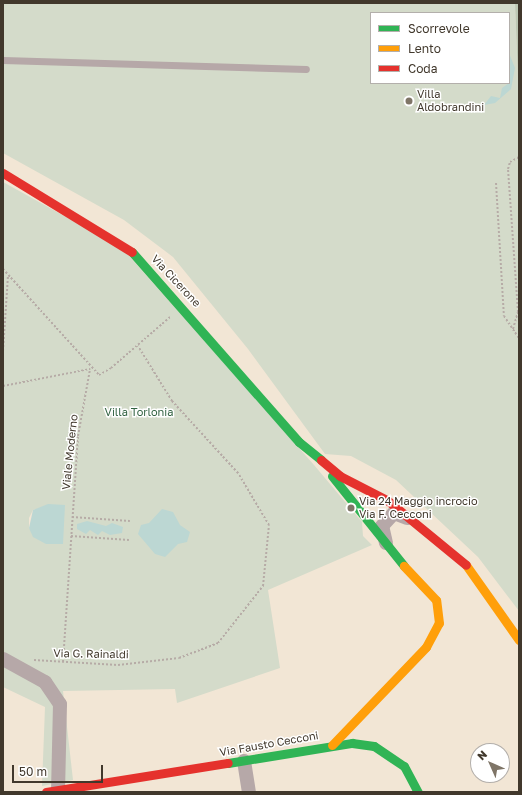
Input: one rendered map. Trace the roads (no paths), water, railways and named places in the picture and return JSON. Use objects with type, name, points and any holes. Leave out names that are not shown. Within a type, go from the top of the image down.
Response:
[{"type":"street","name":"Via Cicerone","points":[[3,173],[127,246],[183,306],[299,442],[316,456]]},
{"type":"street","points":[[316,456],[340,476],[387,500],[461,558],[519,640]]},
{"type":"street","name":"Via Fausto Cecconi","points":[[50,791],[244,761],[332,745],[426,647],[439,622],[436,600],[386,544],[316,456]]},
{"type":"street","points":[[386,544],[382,526],[394,513],[413,520]]},
{"type":"street","points":[[3,659],[45,682],[60,704],[50,791]]},
{"type":"street","points":[[332,745],[374,746],[394,757],[404,766],[418,792]]},
{"type":"street","points":[[244,761],[249,792]]},
{"type":"lane","points":[[3,60],[306,69]]},
{"type":"water","points":[[510,56],[515,68],[511,89],[495,103],[484,105],[491,96],[500,98],[502,88],[510,84]]},
{"type":"water","points":[[48,504],[65,505],[63,544],[46,544],[33,537],[29,528],[33,510]]},
{"type":"water","points":[[162,509],[173,512],[180,525],[190,532],[187,542],[178,544],[165,557],[155,554],[138,534],[141,525],[149,523]]},
{"type":"water","points":[[87,521],[106,526],[112,523],[123,527],[122,533],[110,535],[102,531],[98,535],[90,530],[86,534],[77,529],[77,524]]},
{"type":"place","name":"Villa Aldobrandini","points":[[409,101]]},
{"type":"place","name":"Via 24 Maggio incrocio Via F. Cecconi","points":[[351,508]]},
{"type":"park label","name":"Villa Torlonia","points":[[139,412]]}]
